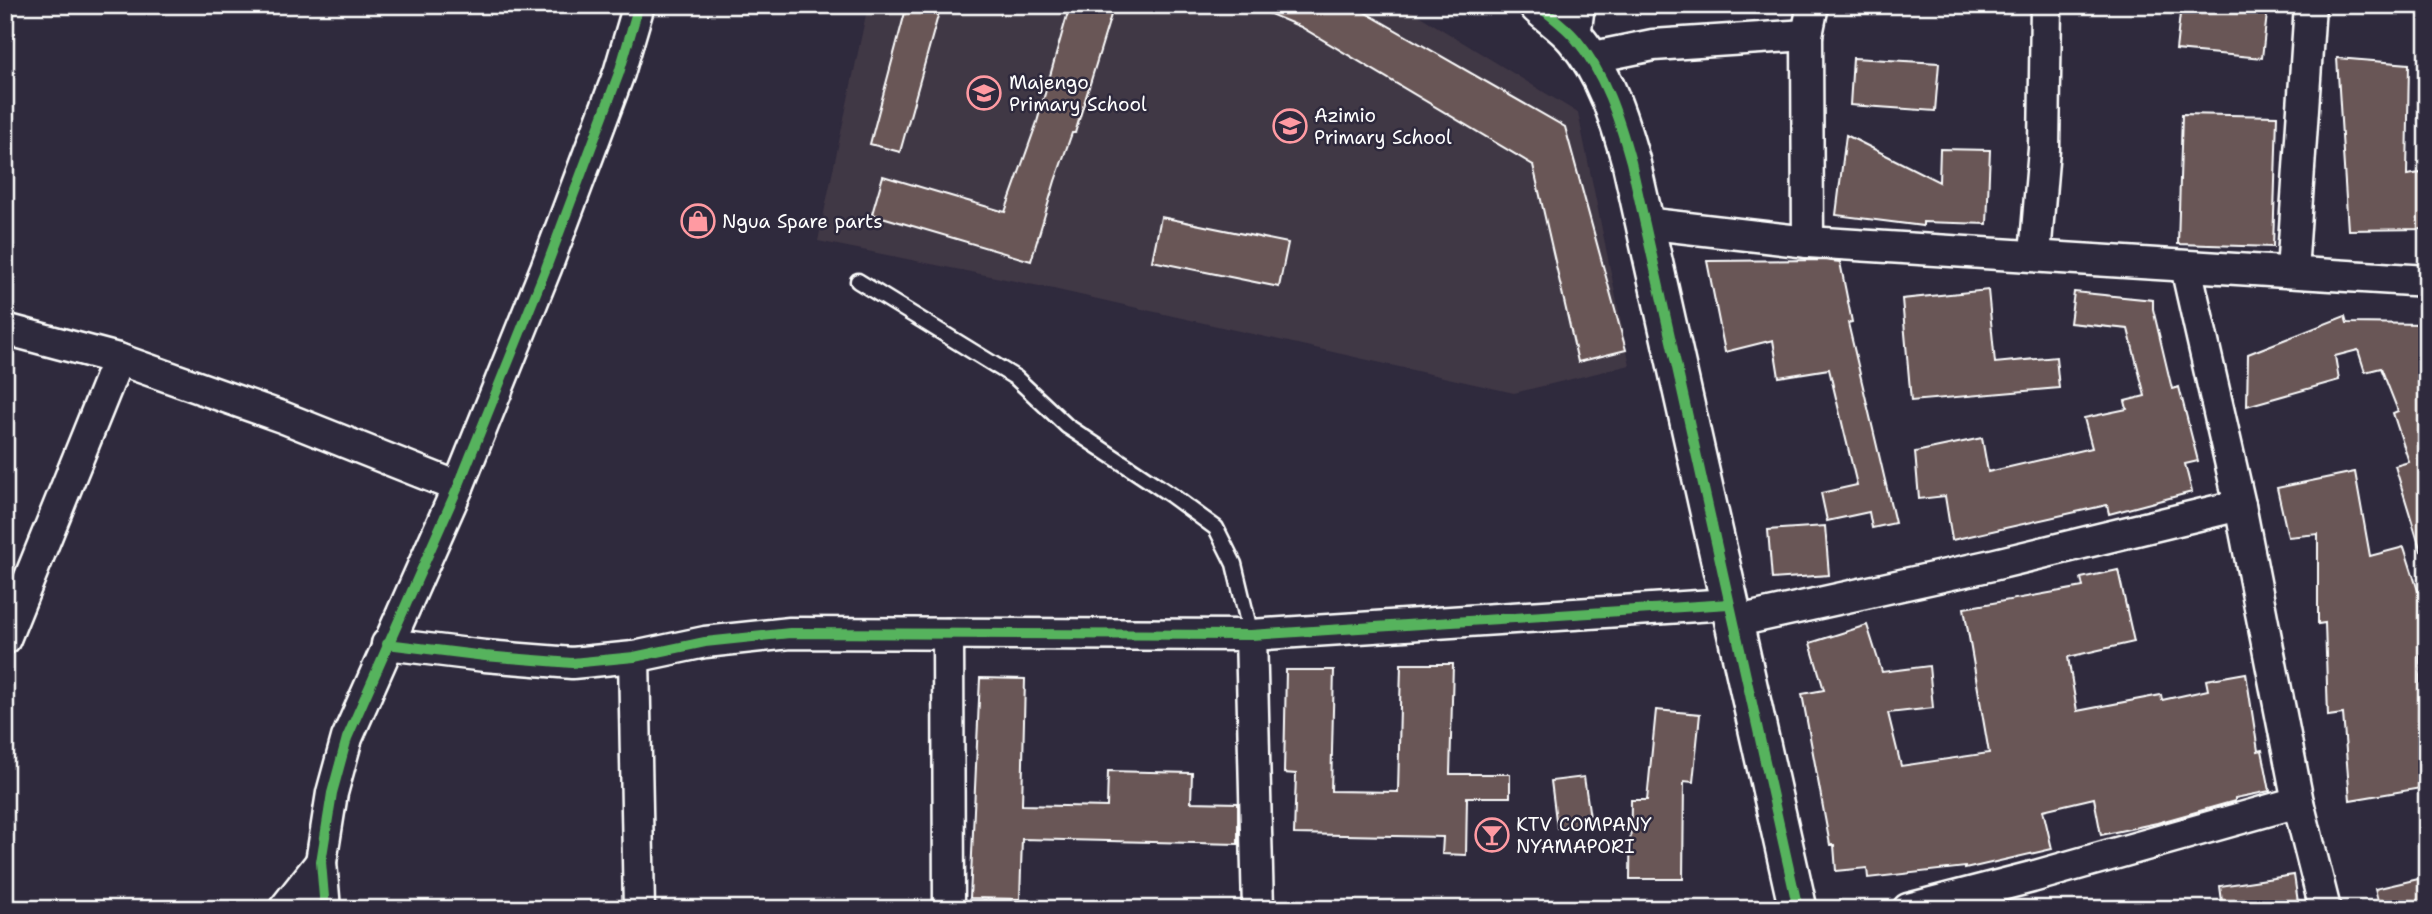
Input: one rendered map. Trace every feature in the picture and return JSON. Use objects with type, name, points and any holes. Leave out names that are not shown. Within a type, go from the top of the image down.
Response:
[{"type":"street","points":[[325,909],[321,862],[332,793],[347,738],[458,488],[546,268],[614,86],[639,5]]},
{"type":"street","points":[[1538,5],[1581,33],[1653,45],[1808,35]]},
{"type":"street","points":[[1808,242],[1808,35],[1813,5]]},
{"type":"street","points":[[2035,255],[2044,149],[2046,5]]},
{"type":"street","points":[[2292,272],[2310,5]]},
{"type":"street","points":[[1581,33],[1616,110],[1631,163],[1798,909]]},
{"type":"street","points":[[1644,223],[1808,242],[2427,281]]},
{"type":"street","points":[[2186,267],[2240,505],[2298,802],[2325,909]]},
{"type":"street","points":[[5,329],[118,359],[282,418],[458,488]]},
{"type":"street","points":[[5,639],[118,359]]},
{"type":"street","points":[[387,644],[572,663],[634,657],[705,642],[790,633],[1251,635],[1731,613],[1992,565],[2240,505]]},
{"type":"street","points":[[948,634],[948,909]]},
{"type":"street","points":[[1251,635],[1258,909]]},
{"type":"street","points":[[634,657],[639,909]]},
{"type":"street","points":[[1908,909],[2298,802]]},
{"type":"street","points":[[284,909],[321,862]]},
{"type":"lane","points":[[858,281],[1016,378],[1067,426],[1216,528],[1234,564],[1251,635]]},
{"type":"shaded area","points":[[868,5],[1402,5],[1578,113],[1630,365],[1514,393],[1049,288],[818,241]]},
{"type":"building","points":[[907,5],[941,5],[900,152],[870,144]]},
{"type":"building","points":[[1070,5],[1114,5],[1075,133],[1072,133],[1055,181],[1031,261],[872,214],[883,176],[1005,212],[1037,122]]},
{"type":"building","points":[[1249,5],[1352,5],[1565,127],[1626,350],[1578,362],[1533,165],[1301,27]]},
{"type":"building","points":[[2181,5],[2268,5],[2262,58],[2176,50]]},
{"type":"building","points":[[1853,58],[1939,63],[1935,111],[1850,105]]},
{"type":"building","points":[[2337,58],[2409,64],[2407,175],[2427,172],[2427,229],[2348,230]]},
{"type":"building","points":[[2182,114],[2277,116],[2273,247],[2178,244]]},
{"type":"building","points":[[1846,135],[1939,182],[1940,149],[1990,150],[1987,224],[1923,222],[1923,226],[1836,215]]},
{"type":"building","points":[[1161,217],[1288,243],[1279,287],[1152,261]]},
{"type":"building","points":[[1707,261],[1840,262],[1852,322],[1848,323],[1895,523],[1872,528],[1869,512],[1827,521],[1821,493],[1857,485],[1829,369],[1779,377],[1773,340],[1725,352]]},
{"type":"building","points":[[1988,290],[1995,363],[2056,357],[2059,388],[1911,401],[1902,299]]},
{"type":"building","points":[[2074,292],[2153,300],[2172,389],[2179,387],[2198,461],[2185,464],[2192,492],[2109,514],[2107,505],[1952,540],[1945,496],[1919,499],[1915,452],[1982,438],[1988,472],[2092,448],[2084,418],[2127,409],[2125,401],[2145,396],[2128,329],[2070,323]]},
{"type":"building","points":[[2345,316],[2347,323],[2427,324],[2427,550],[2421,551],[2395,466],[2409,462],[2393,413],[2398,411],[2381,368],[2365,372],[2358,350],[2335,356],[2339,380],[2247,406],[2248,354]]},
{"type":"building","points":[[2355,472],[2370,556],[2404,547],[2420,597],[2420,710],[2427,708],[2427,787],[2350,800],[2343,714],[2328,716],[2325,623],[2318,624],[2318,534],[2288,537],[2277,488]]},
{"type":"building","points":[[1825,526],[1829,575],[1772,579],[1768,530]]},
{"type":"building","points":[[2118,570],[2134,642],[2068,657],[2077,711],[2161,695],[2162,700],[2208,690],[2206,680],[2246,673],[2258,751],[2262,750],[2270,791],[2235,798],[2235,801],[2157,823],[2101,835],[2094,798],[2043,810],[2052,849],[1965,869],[1868,878],[1867,868],[1836,871],[1834,845],[1830,845],[1802,694],[1824,690],[1810,643],[1867,625],[1882,672],[1929,666],[1933,708],[1888,713],[1901,766],[1989,753],[1964,608],[2083,587],[2081,578]]},
{"type":"building","points":[[1401,664],[1453,664],[1450,774],[1510,774],[1510,797],[1467,797],[1466,855],[1442,854],[1443,837],[1294,834],[1296,774],[1284,773],[1286,670],[1334,670],[1331,791],[1398,792]]},
{"type":"building","points":[[980,678],[1025,679],[1022,805],[1107,807],[1108,771],[1192,773],[1191,802],[1238,803],[1238,844],[1022,839],[1020,899],[970,898]]},
{"type":"building","points":[[1656,710],[1700,714],[1693,782],[1684,781],[1683,879],[1630,879],[1631,800],[1647,800]]},
{"type":"building","points":[[1584,777],[1591,824],[1557,828],[1551,781]]},
{"type":"building","points":[[2294,875],[2299,909],[2223,909],[2220,886]]},
{"type":"building","points":[[2427,877],[2427,909],[2380,909],[2375,889]]},
{"type":"cycle path","points":[[325,909],[321,862],[332,793],[347,738],[458,487],[546,268],[619,73],[639,5]]},
{"type":"cycle path","points":[[1538,5],[1571,34],[1595,66],[1610,97],[1631,162],[1798,909]]},
{"type":"cycle path","points":[[387,644],[572,663],[634,657],[705,642],[790,633],[1251,635],[1729,604]]},
{"type":"place","name":"Majengo Primary School","points":[[984,93]]},
{"type":"place","name":"Azimio Primary School","points":[[1290,126]]},
{"type":"place","name":"Ngua Spare parts","points":[[698,221]]},
{"type":"place","name":"KTV COMPANY NYAMAPORI","points":[[1492,835]]}]
